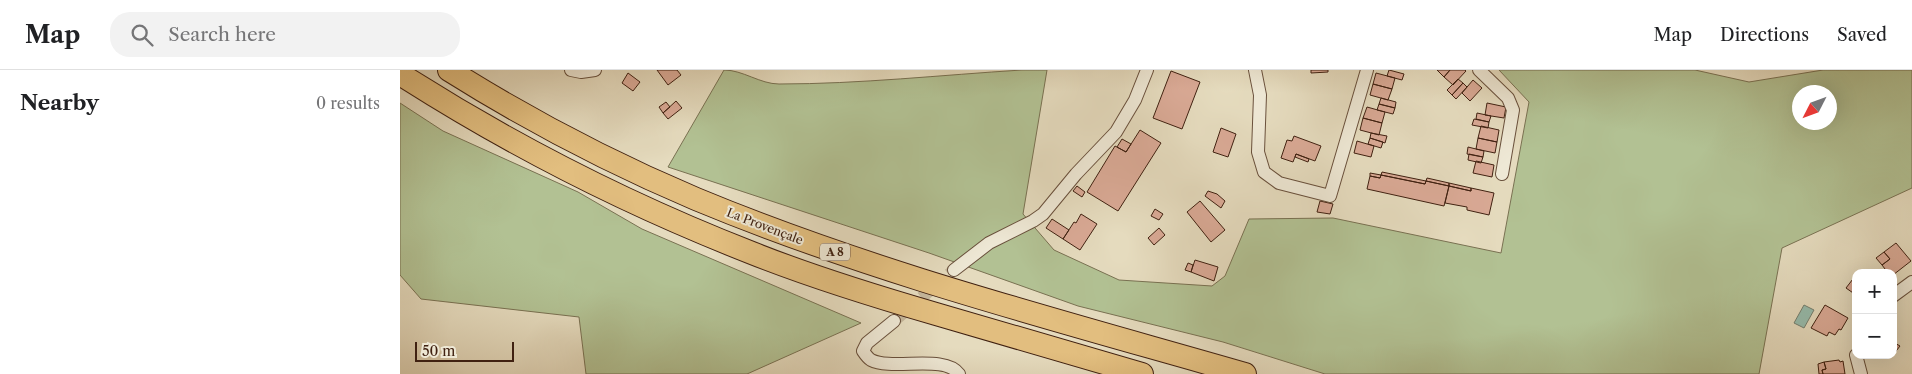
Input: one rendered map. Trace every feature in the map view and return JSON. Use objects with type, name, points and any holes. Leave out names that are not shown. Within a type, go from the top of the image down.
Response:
[{"type":"highway","name":"La Provençale","points":[[449,70],[581,145],[695,199],[756,223],[890,270],[1245,374]]},
{"type":"highway","name":"A 8","points":[[400,74],[532,152],[623,197],[709,236],[868,294],[1142,374]]},
{"type":"street","points":[[571,70],[581,72],[595,70]]},
{"type":"street","points":[[954,270],[989,243],[1043,214],[1076,174],[1116,132],[1135,100],[1147,70]]},
{"type":"street","points":[[1254,70],[1260,95],[1258,152],[1264,172],[1279,183],[1330,196],[1367,70]]},
{"type":"street","points":[[1479,70],[1508,98],[1513,110],[1502,174]]},
{"type":"street","points":[[1897,293],[1912,282]]},
{"type":"street","points":[[894,321],[867,343],[863,351],[869,360],[881,363],[943,365],[956,370],[959,374]]},
{"type":"street","points":[[1857,359],[1862,374]]},
{"type":"shaded area","points":[[724,70],[738,72],[765,82],[779,84],[840,83],[1022,70],[1047,70],[1023,214],[1054,250],[1119,280],[1212,286],[1225,276],[1249,219],[1333,218],[1501,253],[1529,102],[1499,70],[1695,70],[1749,82],[1823,70],[1912,70],[1912,188],[1782,248],[1759,374],[1325,374],[1223,342],[1078,306],[929,253],[668,167]]},
{"type":"shaded area","points":[[400,103],[443,131],[578,192],[642,229],[861,323],[747,374],[586,374],[579,317],[421,299],[400,275]]},
{"type":"shaded area","points":[[1804,305],[1814,310],[1804,328],[1794,323]]},
{"type":"building","points":[[657,70],[677,70],[681,75],[668,85]]},
{"type":"building","points":[[1311,70],[1328,70],[1328,72],[1311,73]]},
{"type":"building","points":[[1389,70],[1404,74],[1402,80],[1387,76]]},
{"type":"building","points":[[1437,70],[1450,70],[1444,77]]},
{"type":"building","points":[[1450,70],[1466,71],[1453,85],[1444,77]]},
{"type":"building","points":[[1171,71],[1200,82],[1182,129],[1153,118]]},
{"type":"building","points":[[628,73],[640,82],[633,91],[622,83]]},
{"type":"building","points":[[1376,73],[1395,78],[1392,89],[1373,84]]},
{"type":"building","points":[[1458,79],[1463,83],[1452,95],[1447,90]]},
{"type":"building","points":[[1473,80],[1482,88],[1470,101],[1462,93]]},
{"type":"building","points":[[1463,83],[1467,87],[1456,99],[1452,95]]},
{"type":"building","points":[[1373,84],[1392,89],[1388,100],[1370,95]]},
{"type":"building","points":[[1381,98],[1396,102],[1395,108],[1379,104]]},
{"type":"building","points":[[676,101],[682,108],[668,119],[663,113]]},
{"type":"building","points":[[666,102],[670,107],[663,113],[659,107]]},
{"type":"building","points":[[1487,103],[1506,107],[1504,118],[1485,115]]},
{"type":"building","points":[[1379,104],[1395,108],[1393,114],[1377,110]]},
{"type":"building","points":[[1367,107],[1385,112],[1382,123],[1363,118]]},
{"type":"building","points":[[1477,113],[1491,116],[1489,122],[1476,119]]},
{"type":"building","points":[[1363,118],[1382,123],[1379,135],[1360,130]]},
{"type":"building","points":[[1474,119],[1489,122],[1488,128],[1472,125]]},
{"type":"building","points":[[1481,126],[1499,130],[1497,142],[1478,138]]},
{"type":"building","points":[[1221,128],[1236,134],[1228,157],[1213,152]]},
{"type":"building","points":[[1140,130],[1161,143],[1118,211],[1087,192],[1115,146],[1126,152]]},
{"type":"building","points":[[1371,133],[1387,136],[1385,143],[1370,138]]},
{"type":"building","points":[[1294,136],[1321,146],[1315,161],[1296,154],[1293,162],[1281,158],[1287,140],[1292,141]]},
{"type":"building","points":[[1370,138],[1383,142],[1381,148],[1368,144]]},
{"type":"building","points":[[1478,138],[1497,142],[1495,153],[1476,149]]},
{"type":"building","points":[[1122,139],[1131,144],[1126,152],[1117,147]]},
{"type":"building","points":[[1357,141],[1374,146],[1371,157],[1354,153]]},
{"type":"building","points":[[1468,147],[1484,151],[1483,157],[1467,154]]},
{"type":"building","points":[[1296,154],[1309,159],[1308,162],[1295,157]]},
{"type":"building","points":[[1469,154],[1483,157],[1481,163],[1468,160]]},
{"type":"building","points":[[1476,161],[1494,165],[1492,177],[1473,173]]},
{"type":"building","points":[[1382,172],[1426,181],[1425,184],[1381,175]]},
{"type":"building","points":[[1370,173],[1381,175],[1380,178],[1370,176]]},
{"type":"building","points":[[1381,175],[1425,184],[1426,181],[1449,186],[1444,206],[1367,189],[1370,176],[1380,178]]},
{"type":"building","points":[[1427,178],[1449,183],[1449,186],[1426,181]]},
{"type":"building","points":[[1449,183],[1471,188],[1471,191],[1449,186]]},
{"type":"building","points":[[1077,186],[1085,192],[1082,197],[1073,191]]},
{"type":"building","points":[[1449,186],[1471,191],[1471,188],[1494,193],[1489,215],[1467,210],[1467,207],[1445,203]]},
{"type":"building","points":[[1208,191],[1217,194],[1225,201],[1221,208],[1205,196]]},
{"type":"building","points":[[1200,201],[1225,230],[1211,242],[1187,212]]},
{"type":"building","points":[[1320,201],[1333,204],[1330,214],[1317,212]]},
{"type":"building","points":[[1155,209],[1163,214],[1159,220],[1151,216]]},
{"type":"building","points":[[1081,214],[1097,224],[1080,250],[1063,239]]},
{"type":"building","points":[[1052,219],[1069,230],[1063,239],[1046,228]]},
{"type":"building","points":[[1159,228],[1165,235],[1154,245],[1148,238]]},
{"type":"building","points":[[1896,243],[1911,261],[1897,272],[1897,269],[1885,269],[1882,265],[1890,259],[1884,252]]},
{"type":"building","points":[[1884,252],[1890,259],[1882,265],[1876,258]]},
{"type":"building","points":[[1195,260],[1218,267],[1214,281],[1191,272]]},
{"type":"building","points":[[1188,263],[1193,265],[1191,272],[1185,270]]},
{"type":"building","points":[[1852,280],[1852,292],[1846,288]]},
{"type":"building","points":[[1825,305],[1848,318],[1841,330],[1839,329],[1835,335],[1829,332],[1827,336],[1811,328]]},
{"type":"building","points":[[1839,360],[1840,362],[1843,361],[1845,374],[1823,374],[1822,370],[1826,369],[1824,362]]},
{"type":"building","points":[[1824,362],[1826,369],[1822,370],[1823,374],[1819,374],[1818,364]]},
{"type":"tunnel","points":[[894,321],[954,270]]}]
